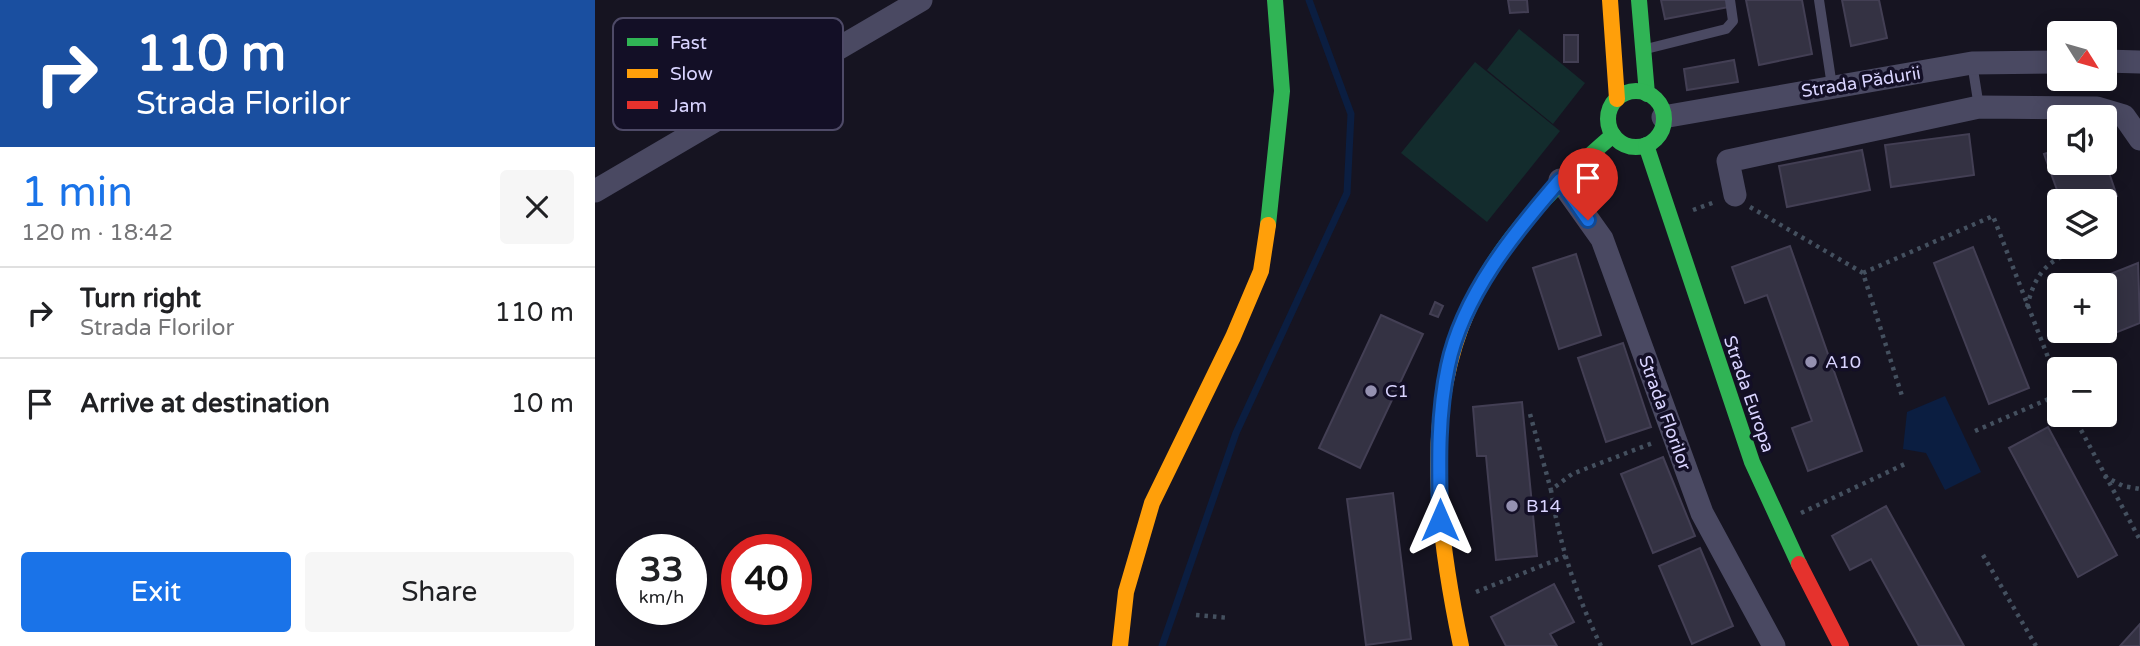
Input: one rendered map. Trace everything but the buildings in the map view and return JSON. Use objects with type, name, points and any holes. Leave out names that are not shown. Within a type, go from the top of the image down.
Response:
[{"type":"street","points":[[843,46],[921,0]]},
{"type":"street","points":[[1120,646],[1126,592],[1152,503],[1233,337],[1261,271],[1275,183],[1282,91],[1275,0]]},
{"type":"street","points":[[1610,0],[1617,99],[1608,116],[1613,135],[1622,143],[1633,147],[1646,145],[1659,134],[1664,117],[1661,107],[1647,94],[1631,92],[1617,99]]},
{"type":"street","points":[[1639,0],[1647,94]]},
{"type":"street","points":[[2117,61],[2140,62]]},
{"type":"street","name":"Strada Pădurii","points":[[1664,117],[1972,63],[2047,62]]},
{"type":"street","points":[[1735,195],[1728,161],[1979,107],[2097,108],[2124,116],[2140,139]]},
{"type":"street","points":[[595,191],[699,130]]},
{"type":"street","points":[[1461,646],[1450,599],[1440,520],[1439,430],[1448,364],[1470,308],[1499,255],[1560,180],[1613,135]]},
{"type":"street","name":"Strada Europa","points":[[1646,145],[1752,462],[1778,524],[1841,646]]},
{"type":"street","name":"Strada Florilor","points":[[1560,180],[1602,239],[1702,513],[1774,646]]},
{"type":"lane","points":[[1644,50],[1726,29],[1733,21],[1730,0]]},
{"type":"lane","points":[[1819,0],[1832,86]]},
{"type":"lane","points":[[1972,63],[1979,107]]},
{"type":"path","points":[[1669,218],[1735,195],[1749,206],[1863,273],[1902,396]]},
{"type":"path","points":[[1863,273],[1993,216],[2047,357]]},
{"type":"path","points":[[2027,308],[2032,288],[2040,274],[2048,264],[2057,259]]},
{"type":"path","points":[[1975,431],[2047,400]]},
{"type":"path","points":[[1530,414],[1566,556],[1585,613],[1601,646]]},
{"type":"path","points":[[2079,427],[2140,540]]},
{"type":"path","points":[[1551,490],[1572,474],[1672,434]]},
{"type":"path","points":[[1778,524],[1907,463]]},
{"type":"path","points":[[2103,475],[2123,486],[2140,489]]},
{"type":"path","points":[[1983,555],[2036,646]]},
{"type":"path","points":[[1450,599],[1470,594],[1566,556]]},
{"type":"path","points":[[1196,615],[1229,618]]},
{"type":"green space","points":[[1519,29],[1585,83],[1553,124],[1487,70]]},
{"type":"green space","points":[[1475,62],[1560,131],[1487,222],[1401,153]]},
{"type":"water","points":[[1945,396],[1981,472],[1945,490],[1926,453],[1903,449],[1907,412]]},
{"type":"waterway","points":[[1162,646],[1236,433],[1347,193],[1351,114],[1309,0]]},
{"type":"traffic: fast","points":[[1268,225],[1282,91],[1275,0]]},
{"type":"traffic: fast","points":[[1639,0],[1647,94]]},
{"type":"traffic: fast","points":[[1636,91],[1651,96],[1659,104],[1664,119],[1659,134],[1651,142],[1636,147],[1621,142],[1613,134],[1608,119],[1613,104],[1621,96],[1636,91]]},
{"type":"traffic: fast","points":[[1468,310],[1481,284],[1512,237],[1550,193],[1613,135]]},
{"type":"traffic: fast","points":[[1646,145],[1752,462],[1799,564]]},
{"type":"traffic: slow","points":[[1610,0],[1617,99]]},
{"type":"traffic: slow","points":[[1120,646],[1126,592],[1152,503],[1233,337],[1261,271],[1268,225]]},
{"type":"traffic: slow","points":[[1461,646],[1446,562],[1438,476],[1444,392],[1453,350],[1468,310]]},
{"type":"traffic: jam","points":[[1799,564],[1841,646]]},
{"type":"place","name":"A10","points":[[1811,362]]},
{"type":"place","name":"C1","points":[[1371,391]]},
{"type":"place","name":"B14","points":[[1512,506]]},
{"type":"route","points":[[1440,520],[1439,430],[1448,364],[1470,308],[1499,255],[1560,180],[1588,220]]}]
